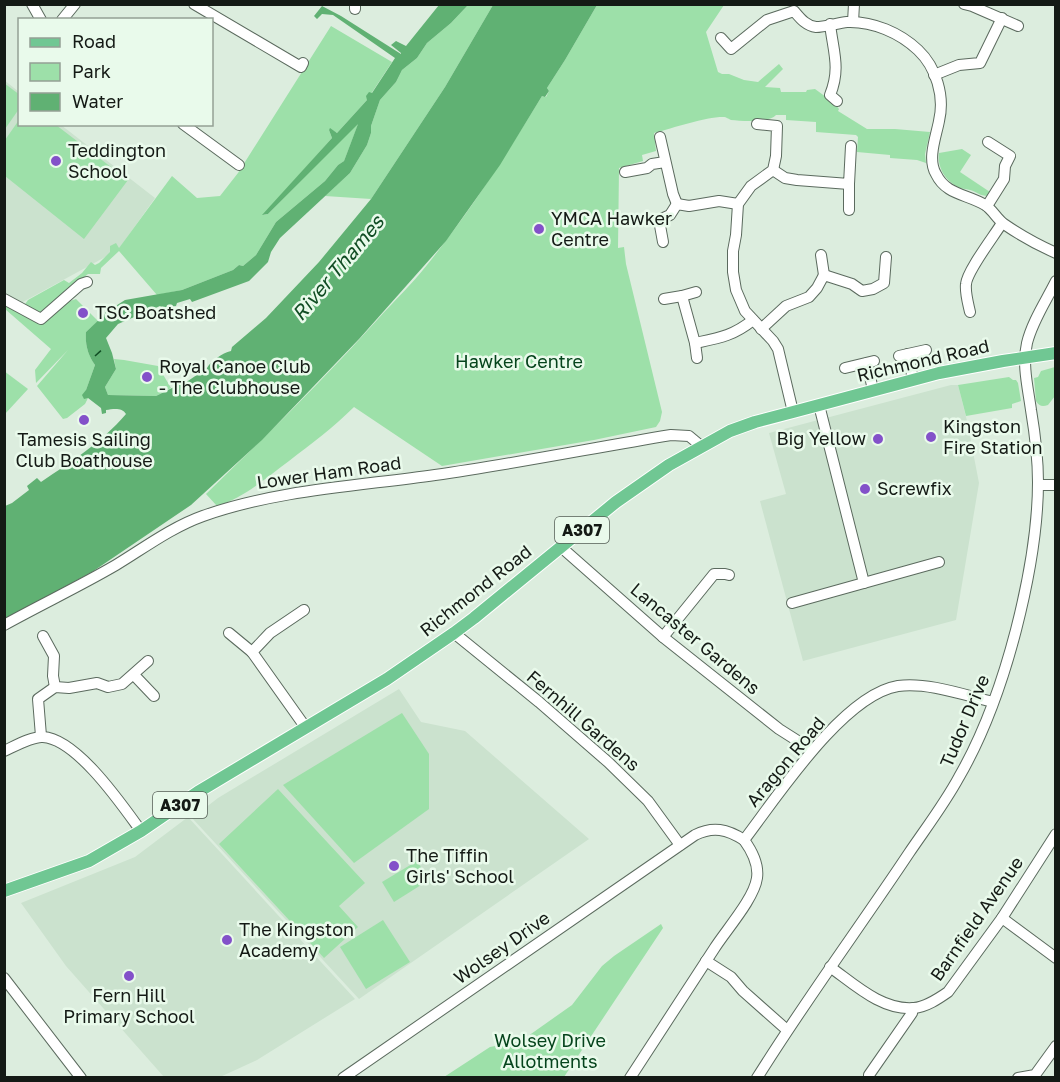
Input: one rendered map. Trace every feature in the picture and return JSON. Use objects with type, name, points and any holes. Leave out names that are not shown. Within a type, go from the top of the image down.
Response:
[{"type":"main road","name":"Richmond Road","points":[[4,891],[89,861],[141,831],[198,792],[404,668],[454,633],[616,502],[669,465],[730,431],[873,390],[966,367],[1056,353]]},
{"type":"street","points":[[32,4],[40,18]]},
{"type":"street","points":[[64,18],[75,4]]},
{"type":"street","points":[[194,4],[301,67]]},
{"type":"street","points":[[853,22],[854,4]]},
{"type":"street","points":[[964,4],[1018,26]]},
{"type":"street","points":[[721,38],[731,49],[767,20],[794,8],[803,22],[815,27],[853,22],[882,27],[899,35],[927,60],[941,94],[940,120],[932,148],[934,171],[940,182],[948,190],[987,206],[1002,223],[1056,253]]},
{"type":"street","points":[[934,75],[959,64],[981,63],[1002,18]]},
{"type":"street","points":[[830,24],[837,70],[830,96]]},
{"type":"street","points":[[757,124],[778,120],[776,156],[773,170],[751,186],[738,204],[733,272],[736,290],[745,311],[778,349],[793,412]]},
{"type":"street","points":[[186,126],[239,165]]},
{"type":"street","points":[[660,137],[677,204]]},
{"type":"street","points":[[987,206],[1004,179],[1005,166],[1010,156],[988,142]]},
{"type":"street","points":[[849,210],[851,146]]},
{"type":"street","points":[[626,172],[665,162]]},
{"type":"street","points":[[773,170],[785,178],[849,184]]},
{"type":"street","points":[[677,204],[689,206],[719,201],[738,204]]},
{"type":"street","points":[[663,242],[659,220],[670,215],[677,204]]},
{"type":"street","points":[[970,312],[966,282],[1002,223]]},
{"type":"street","points":[[695,343],[725,337],[757,325],[786,306],[809,297],[824,275],[821,255]]},
{"type":"street","points":[[824,275],[852,284],[862,291],[887,287],[886,258]]},
{"type":"street","name":"Tudor Drive","points":[[757,1077],[959,778],[979,738],[993,702],[1009,656],[1025,589],[1035,527],[1038,485],[1027,385],[1028,340],[1056,281]]},
{"type":"street","points":[[4,299],[41,319],[81,284],[87,282]]},
{"type":"street","points":[[664,299],[696,292]]},
{"type":"street","points":[[682,296],[697,358]]},
{"type":"street","points":[[913,380],[904,355],[926,350]]},
{"type":"street","points":[[844,368],[871,362],[873,390]]},
{"type":"street","points":[[819,405],[864,584]]},
{"type":"street","name":"Lower Ham Road","points":[[4,625],[99,575],[184,525],[251,501],[547,458],[671,435],[692,438],[698,448]]},
{"type":"street","points":[[1038,485],[1056,485]]},
{"type":"street","name":"Lancaster Gardens","points":[[561,547],[663,637],[779,729],[812,750]]},
{"type":"street","points":[[792,603],[939,562]]},
{"type":"street","points":[[663,637],[714,574],[729,576]]},
{"type":"street","points":[[252,652],[270,633],[304,610]]},
{"type":"street","points":[[230,633],[252,652],[306,728]]},
{"type":"street","name":"Fernhill Gardens","points":[[454,633],[608,762],[648,801],[680,845]]},
{"type":"street","points":[[43,636],[54,656],[55,687]]},
{"type":"street","points":[[41,736],[38,699],[55,687],[69,688],[97,683],[108,687],[122,684],[148,661]]},
{"type":"street","points":[[134,675],[154,696]]},
{"type":"street","name":"Aragon Road","points":[[744,840],[812,750],[854,708],[882,690],[899,686],[918,686],[993,702]]},
{"type":"street","points":[[4,751],[41,736],[51,738],[68,747],[100,777],[141,831]]},
{"type":"street","points":[[630,1077],[755,888],[757,867],[744,840],[727,831],[712,829],[695,834],[680,845]]},
{"type":"street","name":"Barnfield Avenue","points":[[913,1008],[927,1005],[948,992],[1002,918],[1056,834]]},
{"type":"street","name":"Wolsey Drive","points":[[343,1077],[680,845]]},
{"type":"street","points":[[1002,918],[1056,958]]},
{"type":"street","points":[[706,961],[731,978],[787,1030]]},
{"type":"street","points":[[830,967],[874,998],[896,1006],[913,1008],[912,1013],[869,1075]]},
{"type":"street","points":[[4,978],[81,1077]]},
{"type":"street","points":[[1018,1077],[1035,1075],[1056,1046]]},
{"type":"shaded area","name":"Teddington School","points":[[4,80],[18,91],[18,126],[62,126],[155,198],[118,250],[21,303],[5,293]]},
{"type":"shaded area","points":[[958,385],[979,483],[956,620],[803,661],[760,501],[786,494],[769,433]]},
{"type":"shaded area","name":"The Tiffin Girls' School","points":[[399,689],[421,722],[465,731],[589,839],[359,999],[192,818],[218,798]]},
{"type":"shaded area","points":[[188,817],[355,999],[257,1060],[220,1077],[164,1077],[66,966],[21,903],[135,857]]},
{"type":"green space","points":[[468,5],[493,5],[445,87],[371,199],[325,196],[350,173],[367,145],[380,100],[396,82],[402,70],[417,58],[427,43]]},
{"type":"green space","name":"Hawker Centre","points":[[597,5],[724,5],[706,32],[718,72],[758,82],[779,64],[783,69],[765,87],[780,88],[781,92],[806,92],[815,89],[827,100],[833,102],[839,109],[838,111],[867,129],[930,132],[925,154],[926,163],[890,158],[890,155],[857,152],[858,137],[856,135],[816,132],[816,122],[786,120],[786,115],[776,115],[773,118],[755,121],[716,117],[654,133],[656,151],[642,155],[643,161],[619,168],[618,248],[624,247],[626,264],[662,412],[656,427],[442,466],[354,407],[263,481],[246,493],[217,506],[206,494],[336,364],[415,279],[443,245],[487,183],[542,96],[546,97],[549,91],[547,88]]},
{"type":"green space","points":[[331,26],[392,62],[367,100],[337,133],[329,130],[332,138],[263,215],[268,214],[359,122],[344,161],[325,181],[276,222],[256,255],[243,266],[239,265],[233,270],[182,290],[157,295],[119,251],[101,268],[100,274],[88,274],[39,313],[23,307],[28,300],[64,280],[69,283],[91,262],[95,265],[99,263],[110,252],[110,246],[116,243],[119,248],[172,176],[197,198],[220,196],[238,173]]},
{"type":"green space","points":[[4,83],[18,94],[18,110],[5,129]]},
{"type":"green space","points":[[18,121],[18,126],[57,126],[128,180],[84,239],[5,176],[5,140]]},
{"type":"green space","points":[[962,149],[971,155],[960,172],[990,192],[988,196],[960,188],[944,174],[939,164],[939,153]]},
{"type":"green space","points":[[76,299],[98,321],[86,332],[88,350],[95,365],[86,390],[88,398],[85,404],[63,419],[37,386],[68,350],[36,383],[35,370],[51,349],[5,309],[4,301],[42,322],[67,302]]},
{"type":"green space","points":[[114,359],[158,366],[171,388],[156,396],[108,395],[105,387],[116,369]]},
{"type":"green space","points":[[1055,367],[1055,396],[1048,405],[1041,406],[1036,401],[1034,378],[1038,377],[1041,371]]},
{"type":"green space","points":[[4,371],[28,389],[5,414],[4,414]]},
{"type":"green space","points":[[1009,377],[1018,383],[1021,401],[1012,404],[1012,408],[966,416],[958,385]]},
{"type":"green space","points":[[402,713],[429,754],[429,809],[354,863],[283,785]]},
{"type":"green space","points":[[278,789],[365,883],[339,906],[358,927],[324,958],[219,844]]},
{"type":"green space","points":[[417,861],[429,880],[394,902],[382,882]]},
{"type":"green space","points":[[383,920],[410,962],[366,989],[340,947]]},
{"type":"green space","name":"Wolsey Drive Allotments","points":[[661,924],[663,928],[564,1077],[444,1077],[490,1047],[521,1041],[572,1005],[602,966]]},
{"type":"water","name":"River Thames","points":[[439,5],[468,5],[427,43],[417,58],[402,70],[396,82],[380,100],[367,145],[350,173],[280,238],[268,262],[249,281],[192,302],[190,299],[177,303],[176,306],[162,308],[160,306],[118,324],[106,338],[116,369],[105,387],[108,395],[156,396],[185,383],[217,358],[231,351],[232,347],[266,318],[319,262],[371,199],[445,87],[493,5],[597,5],[547,88],[549,91],[545,97],[542,96],[500,165],[446,241],[360,338],[262,440],[191,505],[92,572],[5,619],[5,506],[29,490],[27,486],[37,478],[41,482],[86,451],[126,414],[120,409],[114,409],[106,410],[106,413],[102,414],[101,408],[88,398],[84,399],[82,395],[95,365],[88,350],[86,332],[106,311],[125,300],[182,290],[233,270],[239,265],[243,266],[256,255],[276,222],[325,181],[344,161],[358,124],[268,214],[262,215],[332,138],[330,128],[337,133],[367,100],[366,96],[369,92],[372,93],[395,58],[333,15],[322,14],[317,19],[314,16],[322,6],[401,54],[391,45],[396,41],[406,46]]},
{"type":"ferry route","points":[[95,356],[105,347]]},
{"type":"place","name":"Teddington School","points":[[56,161]]},
{"type":"place","name":"YMCA Hawker Centre","points":[[539,229]]},
{"type":"place","name":"TSC Boatshed","points":[[83,313]]},
{"type":"place","name":"Royal Canoe Club - The Clubhouse","points":[[147,377]]},
{"type":"place","name":"Tamesis Sailing Club Boathouse","points":[[84,420]]},
{"type":"place","name":"Kingston Fire Station","points":[[931,437]]},
{"type":"place","name":"Big Yellow","points":[[878,439]]},
{"type":"place","name":"Screwfix","points":[[865,489]]},
{"type":"place","name":"The Tiffin Girls' School","points":[[394,866]]},
{"type":"place","name":"The Kingston Academy","points":[[227,940]]},
{"type":"place","name":"Fern Hill Primary School","points":[[129,976]]}]
